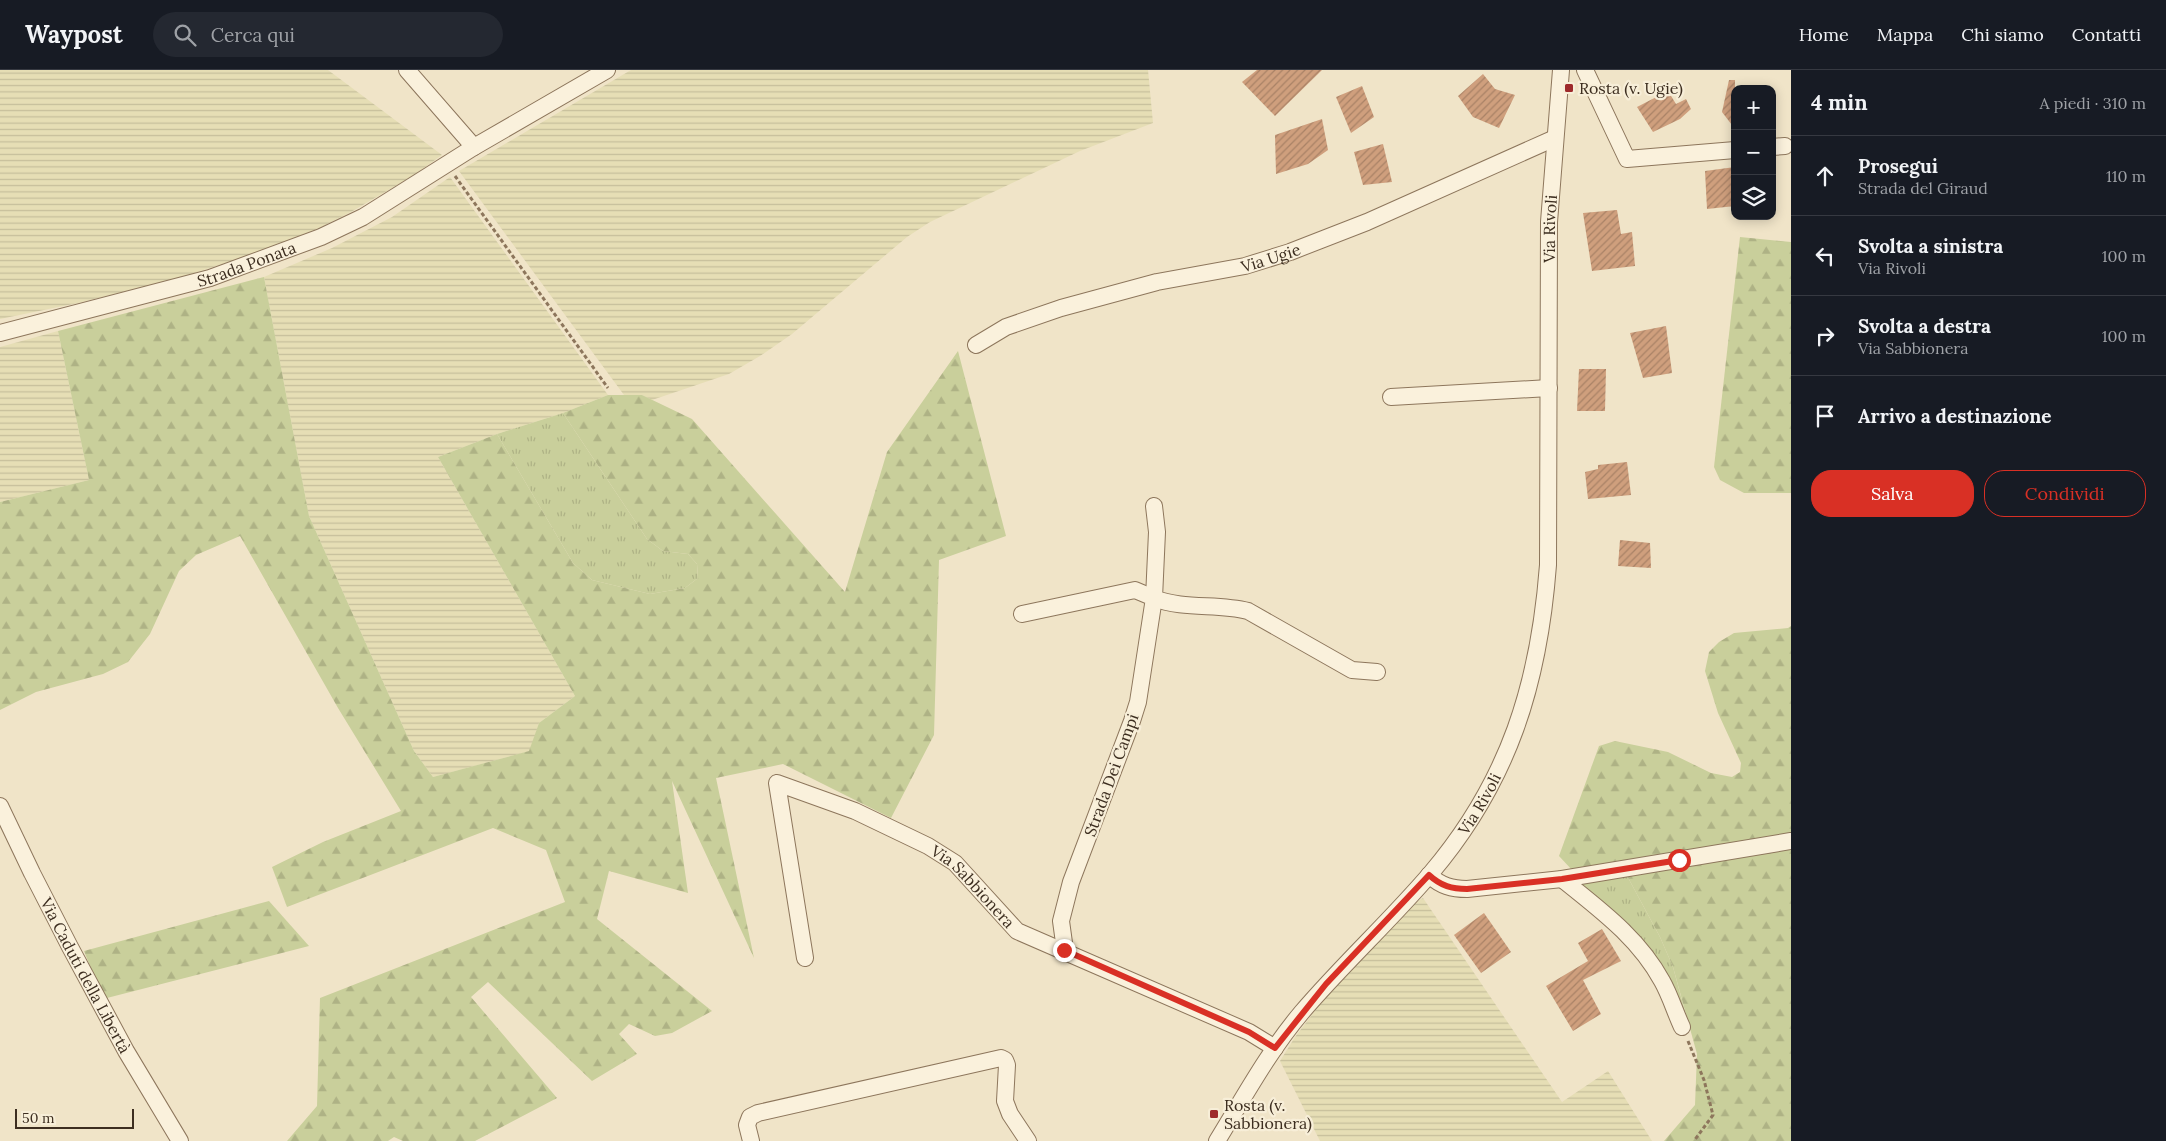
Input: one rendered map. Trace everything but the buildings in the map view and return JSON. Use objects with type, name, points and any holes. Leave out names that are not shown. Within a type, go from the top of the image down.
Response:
[{"type":"street","points":[[406,70],[474,146]]},
{"type":"street","name":"Strada Ponata","points":[[0,333],[210,278],[321,237],[363,216],[474,146],[607,70]]},
{"type":"street","name":"Via Rivoli","points":[[1217,1141],[1275,1048],[1326,984],[1429,875],[1470,822],[1490,788],[1510,745],[1526,698],[1538,652],[1545,609],[1548,565],[1549,242],[1561,70]]},
{"type":"street","points":[[1585,70],[1627,159],[1731,150]]},
{"type":"street","name":"Via Ugie","points":[[976,345],[1006,327],[1061,308],[1157,282],[1245,266],[1290,252],[1366,222],[1555,138]]},
{"type":"street","points":[[1391,397],[1549,388]]},
{"type":"street","name":"Strada Dei Campi","points":[[1064,950],[1061,921],[1063,909],[1138,702],[1154,598],[1157,532],[1154,506]]},
{"type":"street","points":[[1022,614],[1135,590],[1168,603],[1234,607],[1248,611],[1352,670],[1377,672]]},
{"type":"street","name":"Via Sabbionera","points":[[805,958],[777,783],[855,811],[928,846],[955,863],[1017,931],[1249,1032],[1275,1048]]},
{"type":"street","name":"Via Caduti della Libertà","points":[[0,806],[70,947],[126,1051],[180,1141]]},
{"type":"street","points":[[1429,875],[1436,882],[1452,889],[1467,889],[1562,879],[1791,841]]},
{"type":"street","points":[[1562,879],[1621,928],[1636,943],[1662,981],[1682,1027]]},
{"type":"street","points":[[752,1141],[747,1125],[750,1117],[758,1113],[1001,1058],[1005,1060],[1007,1065],[1006,1101],[1028,1141]]},
{"type":"path","points":[[446,164],[608,388]]},
{"type":"path","points":[[1682,1027],[1704,1080],[1714,1116],[1694,1141]]},
{"type":"shaded area","points":[[0,70],[328,70],[442,155],[414,175],[351,212],[317,229],[256,253],[179,278],[78,303],[0,319]]},
{"type":"shaded area","points":[[631,70],[1148,70],[1153,123],[1080,151],[930,222],[907,237],[792,334],[760,356],[729,374],[652,400],[642,395],[624,395],[459,171]]},
{"type":"shaded area","points":[[450,177],[608,395],[438,457],[575,696],[539,723],[530,751],[433,777],[414,751],[309,516],[264,277],[332,248],[392,217]]},
{"type":"shaded area","points":[[58,331],[89,480],[0,502],[0,347]]},
{"type":"shaded area","points":[[1423,898],[1562,1102],[1608,1071],[1652,1141],[1320,1141],[1280,1061],[1295,1037],[1327,995],[1413,904]]},
{"type":"green space","points":[[1740,237],[1791,242],[1791,493],[1744,493],[1720,480],[1714,467]]},
{"type":"green space","points":[[264,277],[309,516],[414,751],[433,777],[529,751],[539,723],[575,696],[438,457],[497,434],[573,563],[592,580],[650,594],[685,588],[698,578],[697,564],[688,554],[663,551],[647,539],[563,413],[608,395],[642,395],[692,419],[845,592],[887,452],[958,351],[1006,536],[939,560],[934,735],[891,818],[783,764],[716,778],[754,958],[672,781],[688,893],[609,871],[597,919],[712,1011],[672,1033],[655,1036],[629,1024],[619,1034],[637,1054],[592,1081],[488,982],[471,997],[557,1098],[475,1141],[403,1141],[394,1137],[388,1141],[287,1141],[317,1106],[320,998],[565,902],[546,850],[493,828],[287,907],[272,867],[323,842],[401,811],[338,708],[240,536],[196,555],[179,571],[150,634],[128,662],[103,674],[36,692],[0,710],[0,502],[89,480],[58,331]]},
{"type":"green space","points":[[563,413],[647,539],[663,551],[688,554],[697,564],[698,578],[685,588],[650,594],[592,580],[573,563],[497,434]]},
{"type":"green space","points":[[1791,626],[1791,834],[1572,870],[1559,856],[1599,746],[1615,741],[1668,752],[1711,773],[1732,777],[1740,772],[1741,763],[1718,713],[1705,671],[1709,652],[1719,642],[1734,633],[1788,628]]},
{"type":"green space","points":[[1791,846],[1791,1141],[1664,1141],[1695,1105],[1697,1054],[1673,967],[1660,937],[1625,872]]},
{"type":"green space","points":[[1625,872],[1660,937],[1673,967],[1687,1019],[1662,971],[1587,896],[1579,881]]},
{"type":"green space","points":[[269,901],[309,946],[103,999],[84,951]]},
{"type":"place","name":"Rosta (v. Ugie)","points":[[1569,88]]},
{"type":"place","name":"Rosta (v. Sabbionera)","points":[[1214,1114]]},
{"type":"route","points":[[1064,950],[1249,1032],[1275,1048],[1326,984],[1429,875],[1436,882],[1452,889],[1467,889],[1562,879],[1679,860]]}]
